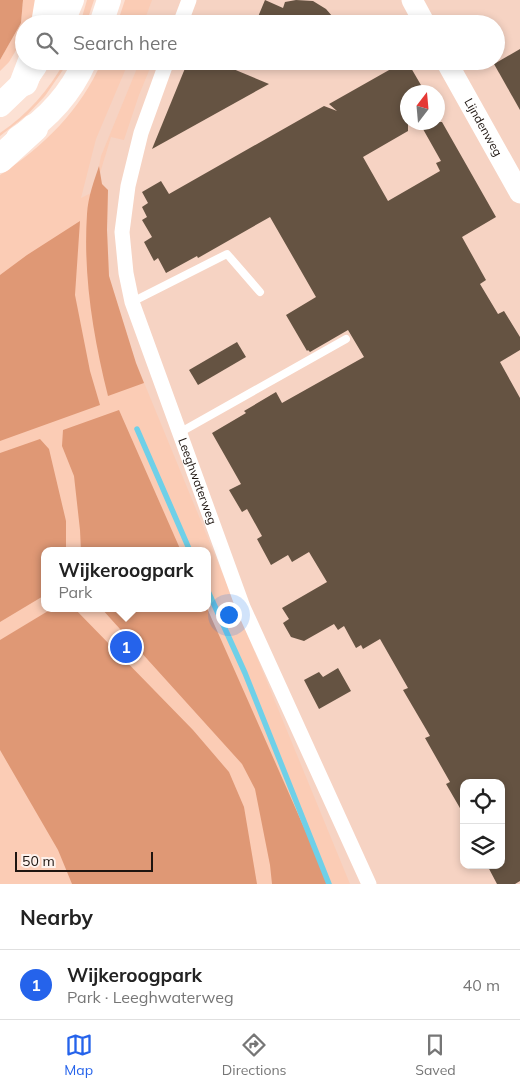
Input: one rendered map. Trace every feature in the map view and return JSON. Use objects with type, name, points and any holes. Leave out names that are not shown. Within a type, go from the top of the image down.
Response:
[{"type":"highway","points":[[46,15],[49,0]]},
{"type":"highway","points":[[0,159],[34,128]]},
{"type":"main road","points":[[66,15],[72,0]]},
{"type":"main road","points":[[104,15],[109,0]]},
{"type":"main road","points":[[0,106],[29,70]]},
{"type":"main road","points":[[0,150],[34,128],[52,111],[65,95],[80,70]]},
{"type":"street","points":[[183,15],[189,0]]},
{"type":"street","points":[[412,0],[420,15]]},
{"type":"street","name":"Leeghwaterweg","points":[[164,70],[141,133],[128,186],[122,232],[126,273],[132,302],[244,607],[369,884]]},
{"type":"street","name":"Lijndenweg","points":[[451,70],[520,193]]},
{"type":"lane","points":[[132,302],[227,254],[260,292]]},
{"type":"lane","points":[[179,432],[346,339]]},
{"type":"shaded area","points":[[0,0],[23,0],[22,15],[15,15],[15,34],[0,60]]},
{"type":"shaded area","points":[[23,0],[37,0],[34,15],[22,15]]},
{"type":"shaded area","points":[[87,0],[94,0],[89,15],[83,15]]},
{"type":"shaded area","points":[[125,0],[152,0],[146,15],[120,15]]},
{"type":"shaded area","points":[[138,0],[520,0],[520,884],[285,884],[208,612],[211,612],[211,547],[205,547],[46,290],[116,70],[505,70],[505,15],[134,15]]},
{"type":"shaded area","points":[[15,34],[15,52],[0,71],[0,60]]},
{"type":"shaded area","points":[[59,70],[63,70],[45,96],[27,115],[0,136],[0,133],[20,118],[37,101]]},
{"type":"shaded area","points":[[98,70],[125,70],[96,139],[81,198],[91,193],[108,190],[109,276],[136,363],[350,884],[0,884],[0,175],[46,140],[83,96]]},
{"type":"shaded area","points":[[136,70],[149,70],[124,140],[111,137],[100,173],[101,156]]},
{"type":"shaded area","points":[[99,166],[102,184],[108,190],[109,276],[144,383],[108,396],[90,305],[86,260],[88,208]]},
{"type":"shaded area","points":[[80,221],[75,295],[90,371],[100,405],[0,441],[0,275]]},
{"type":"shaded area","points":[[119,410],[179,547],[81,547],[74,476],[62,446],[63,430]]},
{"type":"shaded area","points":[[40,439],[49,449],[66,521],[66,547],[41,547],[41,597],[0,622],[0,453]]},
{"type":"shaded area","points":[[46,612],[78,612],[193,730],[229,772],[244,807],[257,884],[72,884],[58,850],[0,750],[0,640]]},
{"type":"shaded area","points":[[105,612],[209,612],[329,884],[272,884],[255,789],[242,764]]},
{"type":"building","points":[[265,0],[283,8],[285,2],[296,0],[313,1],[326,9],[331,15],[259,15]]},
{"type":"building","points":[[520,49],[520,110],[497,70],[505,70],[505,58]]},
{"type":"building","points":[[184,70],[236,70],[269,84],[152,149]]},
{"type":"building","points":[[389,70],[412,70],[421,85],[400,85],[400,130],[408,131],[363,157],[388,201],[440,171],[436,163],[441,161],[424,130],[445,130],[445,127],[496,217],[462,237],[486,280],[480,284],[498,314],[504,311],[520,337],[520,350],[500,362],[520,398],[520,881],[515,884],[497,884],[489,869],[505,869],[505,779],[460,779],[460,808],[446,784],[450,782],[425,738],[430,736],[403,690],[408,688],[380,639],[363,649],[361,645],[356,648],[344,626],[338,630],[334,624],[304,641],[291,637],[283,623],[289,619],[282,608],[327,582],[309,552],[292,562],[288,555],[271,565],[257,539],[262,536],[247,509],[242,512],[229,490],[241,484],[212,433],[276,392],[282,403],[364,357],[348,330],[310,352],[307,351],[286,315],[316,297],[270,217],[198,258],[197,256],[166,273],[158,258],[154,261],[144,242],[152,237],[142,220],[147,217],[142,207],[148,203],[142,192],[161,181],[169,194],[324,106],[337,111],[329,104]]},
{"type":"building","points":[[237,342],[246,357],[198,385],[189,370]]},
{"type":"building","points":[[338,668],[351,691],[319,709],[304,680],[319,672],[323,677]]},
{"type":"waterway","points":[[137,429],[188,547]]},
{"type":"waterway","points":[[211,598],[245,673],[329,884]]},
{"type":"place","name":"Wijkeroogpark","points":[[126,647]]}]
